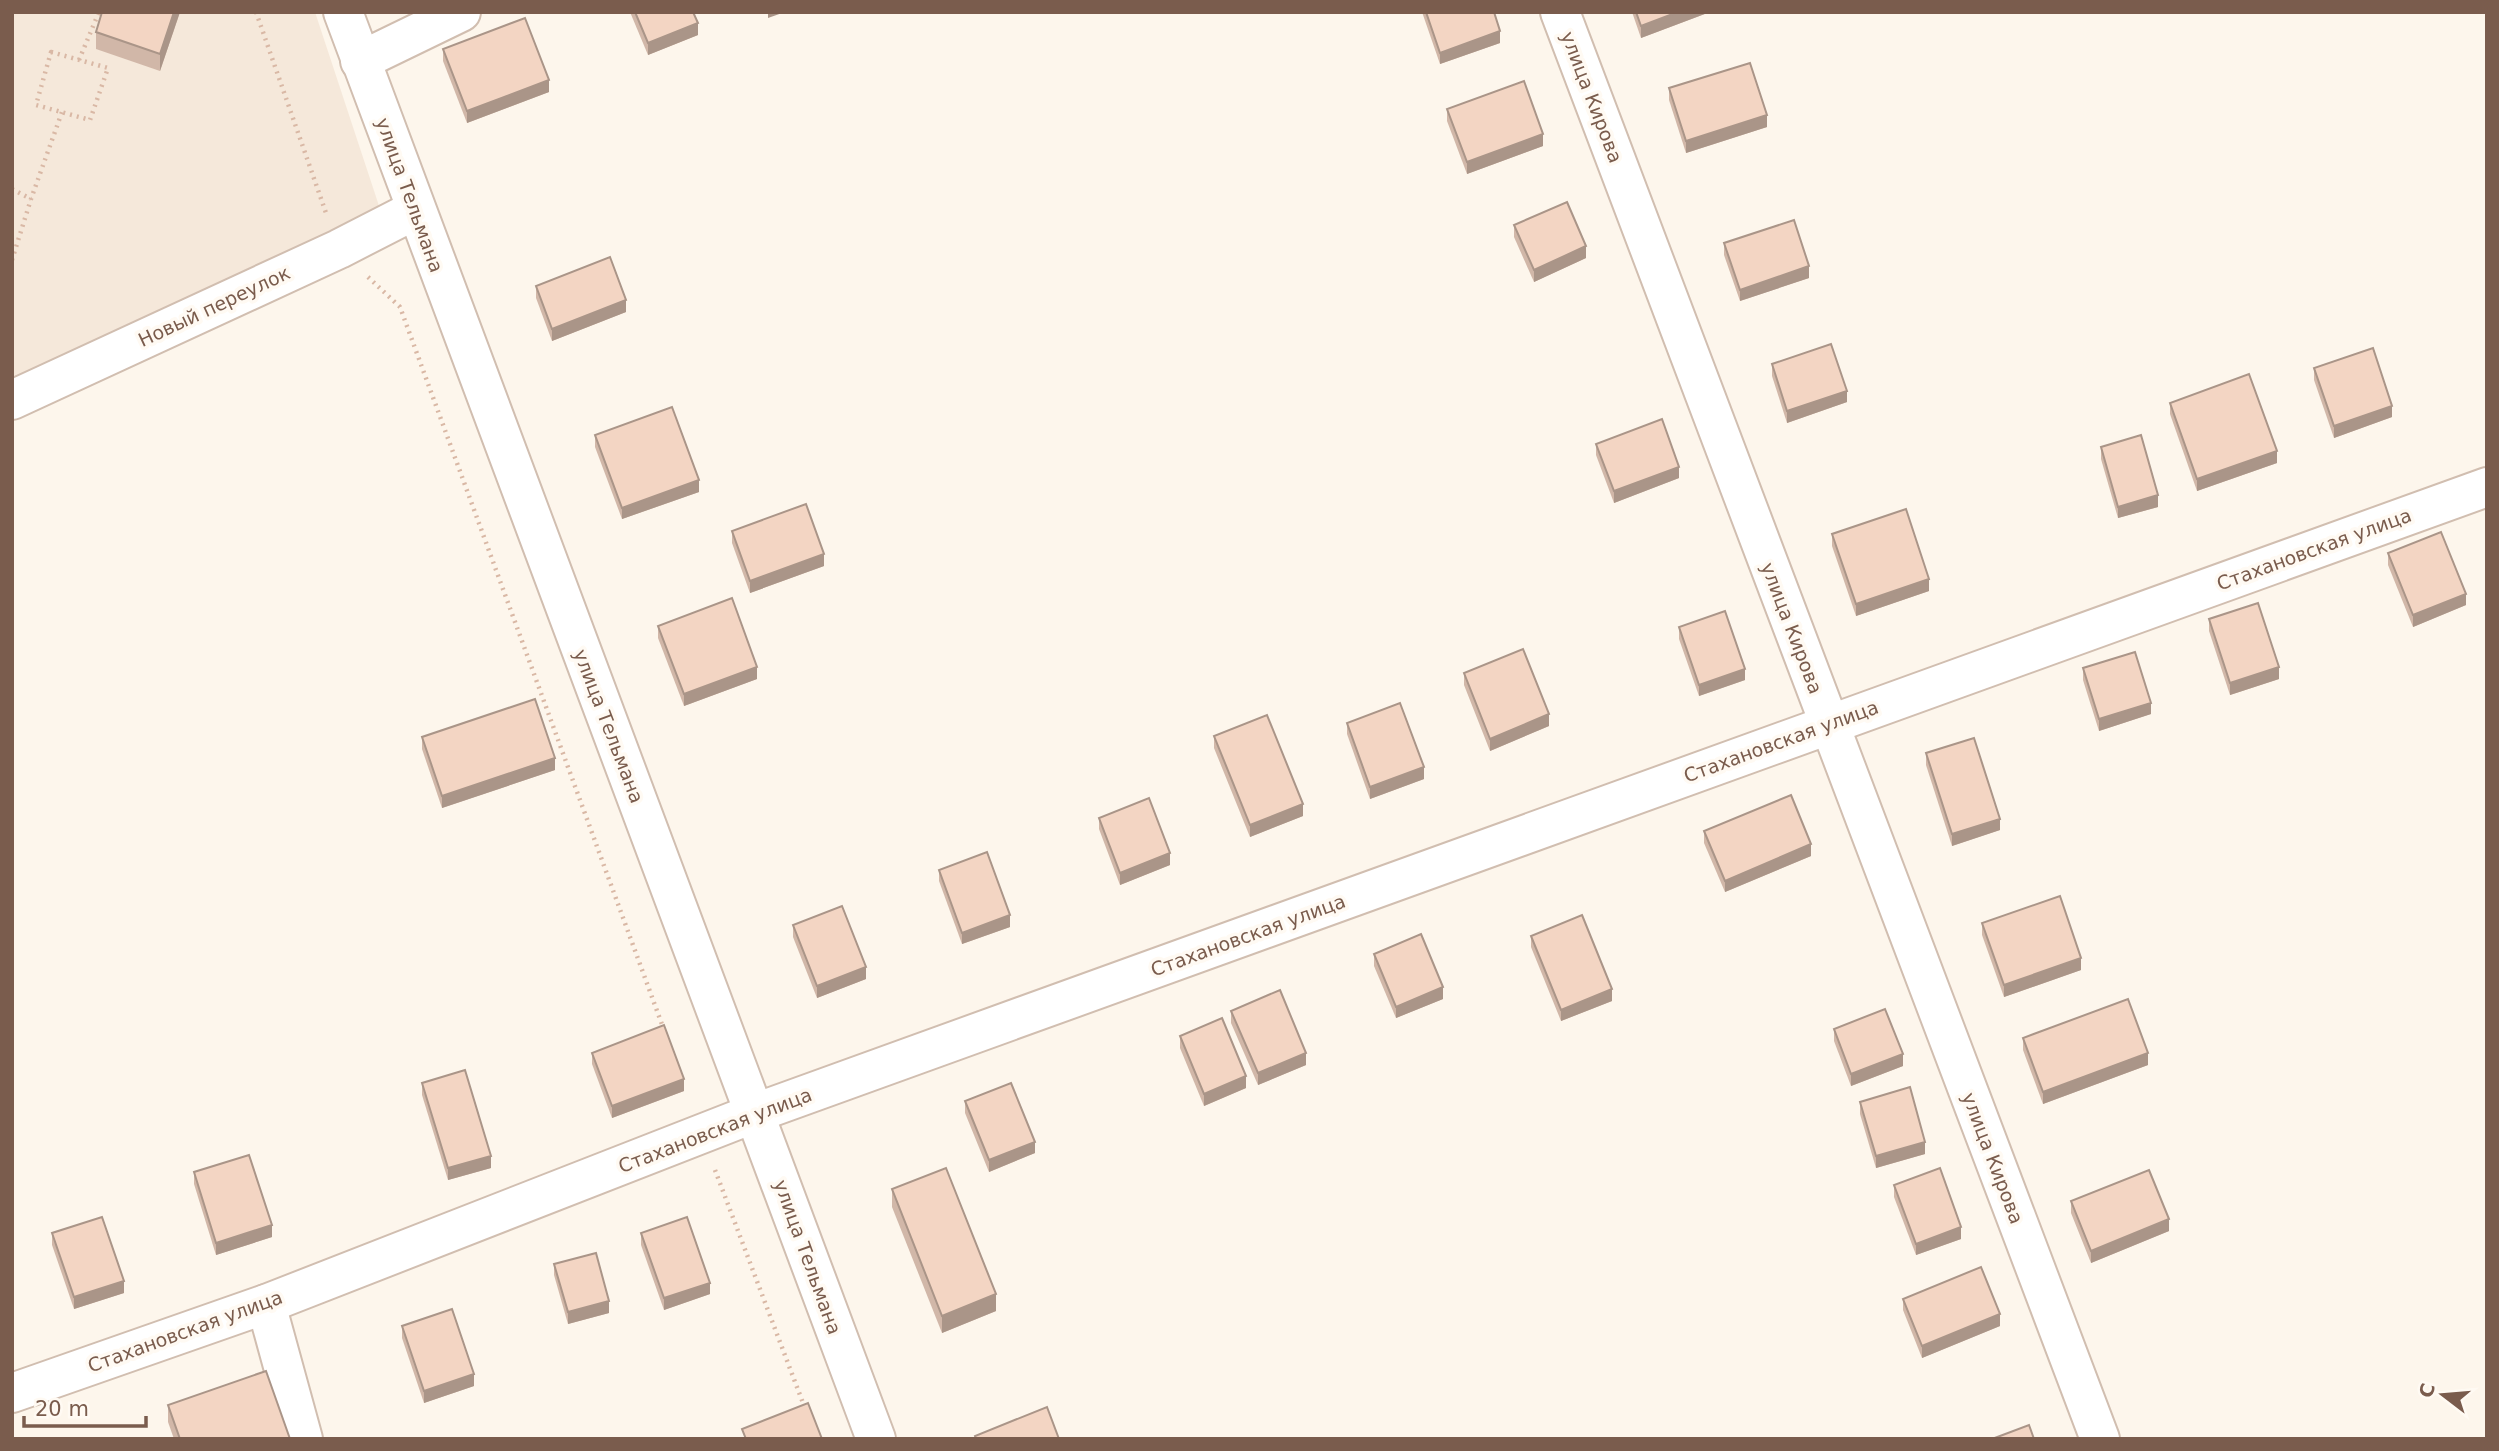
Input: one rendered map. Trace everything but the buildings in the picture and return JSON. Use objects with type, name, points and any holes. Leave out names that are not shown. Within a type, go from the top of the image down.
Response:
[{"type":"street","name":"улица Тельмана","points":[[343,12],[415,211],[876,1439]]},
{"type":"street","points":[[360,61],[461,12]]},
{"type":"street","name":"улица Кирова","points":[[1560,12],[2100,1439]]},
{"type":"street","name":"Новый переулок","points":[[12,400],[339,249],[415,211]]},
{"type":"street","name":"Стахановская улица","points":[[12,1393],[266,1304],[755,1113],[2487,487]]},
{"type":"street","points":[[266,1304],[303,1439]]},
{"type":"path","points":[[79,60],[99,12]]},
{"type":"path","points":[[256,12],[339,249],[400,307],[668,1042]]},
{"type":"path","points":[[51,52],[108,68],[90,120],[62,112],[36,105],[51,52]]},
{"type":"path","points":[[12,260],[30,199],[62,112]]},
{"type":"path","points":[[12,189],[30,199]]},
{"type":"path","points":[[702,1134],[807,1413]]},
{"type":"shaded area","points":[[12,12],[315,12],[384,221],[12,386]]}]
